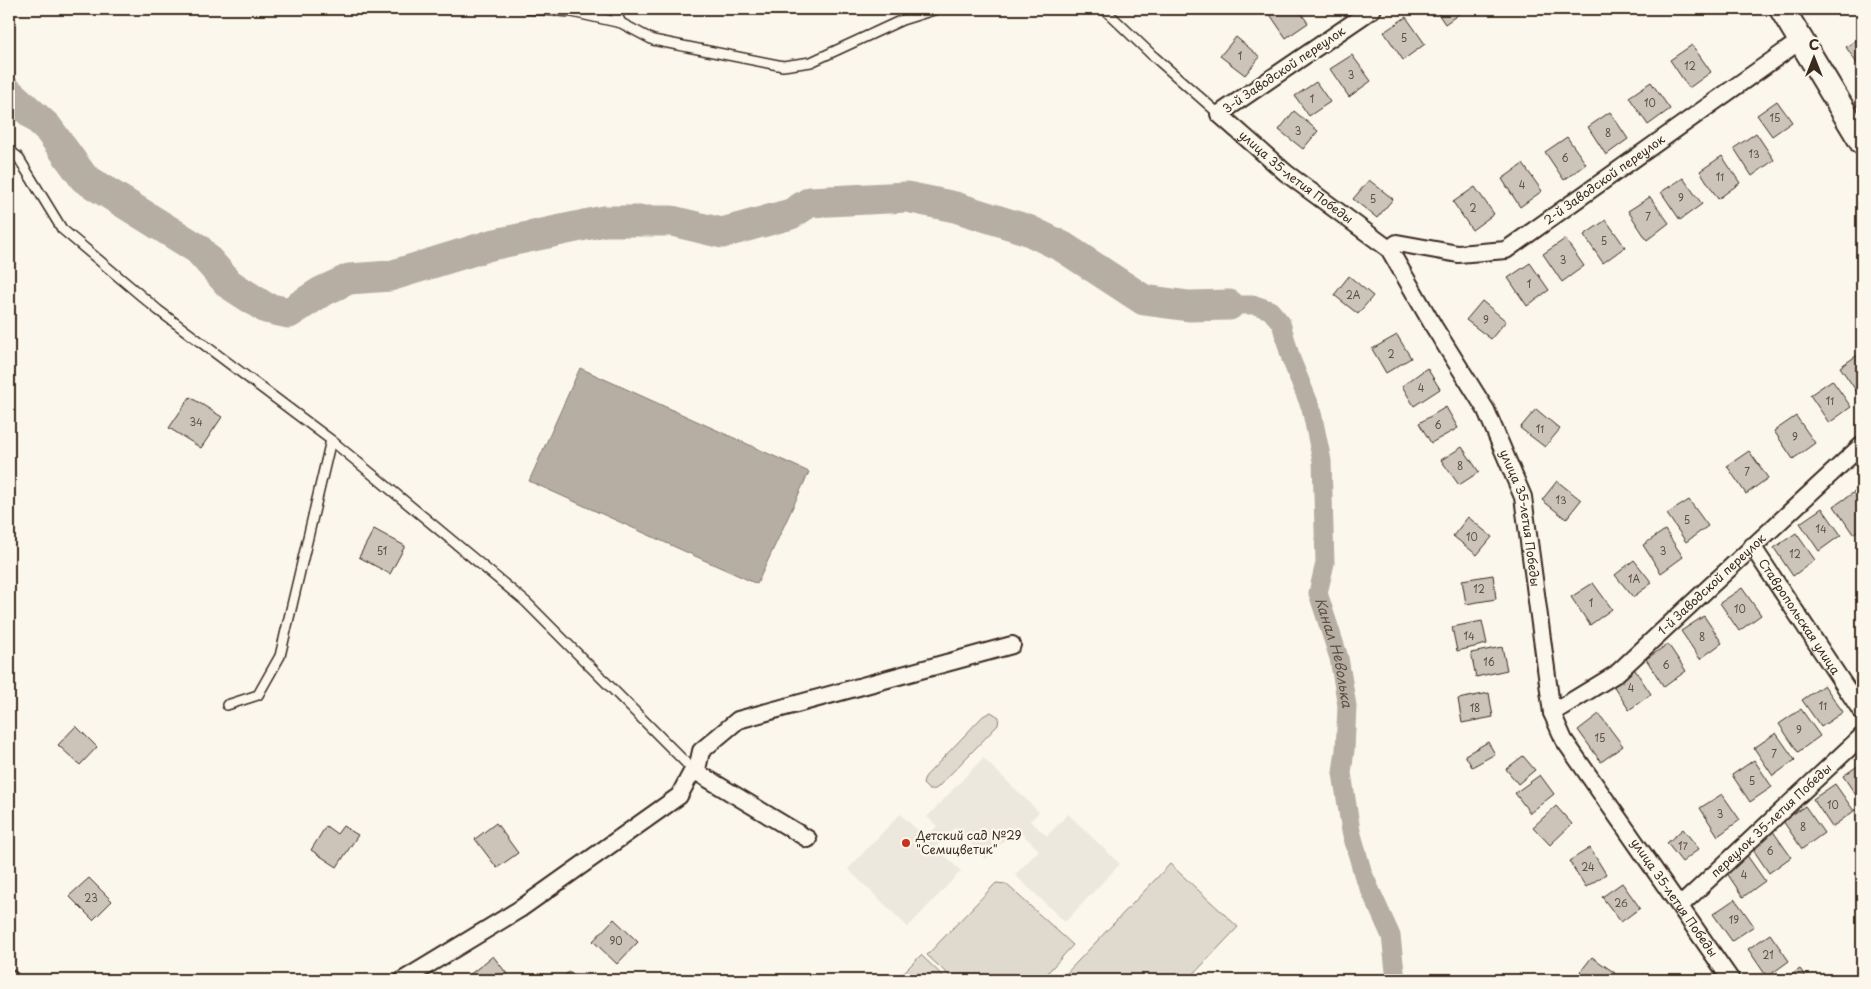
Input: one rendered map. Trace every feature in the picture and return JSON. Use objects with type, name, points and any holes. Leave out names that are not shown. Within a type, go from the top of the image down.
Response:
[{"type":"main road","points":[[1782,9],[1862,142]]},
{"type":"street","name":"3-й Заводской переулок","points":[[1219,114],[1373,9]]},
{"type":"street","name":"2-й Заводской переулок","points":[[1389,250],[1397,243],[1458,254],[1506,250],[1801,40]]},
{"type":"street","name":"улица 35-летия Победы","points":[[1219,114],[1286,174],[1389,250],[1486,410],[1523,497],[1552,713],[1564,740],[1731,980]]},
{"type":"street","name":"1-й Заводской переулок","points":[[1552,713],[1616,674],[1862,445]]},
{"type":"street","name":"Ставропольская улица","points":[[1752,546],[1862,712]]},
{"type":"street","points":[[402,980],[520,909],[679,796],[693,770],[698,765],[702,751],[738,720],[1012,646]]},
{"type":"street","name":"переулок 35-летия Победы","points":[[1680,906],[1862,736]]},
{"type":"street","points":[[693,770],[808,839]]},
{"type":"lane","points":[[529,9],[572,12],[621,23],[653,40],[783,66],[811,62],[902,20],[937,9]]},
{"type":"lane","points":[[614,9],[621,23]]},
{"type":"lane","points":[[1104,9],[1151,54],[1219,114]]},
{"type":"lane","points":[[9,150],[18,157],[62,229],[158,310],[331,440],[526,602],[693,770]]},
{"type":"lane","points":[[227,705],[258,695],[280,656],[331,440]]},
{"type":"shaded area","points":[[580,368],[809,472],[757,584],[529,481]]},
{"type":"shaded area","points":[[991,712],[999,717],[998,725],[937,788],[929,790],[923,784],[925,777],[983,716]]},
{"type":"shaded area","name":"Детский сад №29 \"Семицветик\"","points":[[983,758],[1039,812],[1030,821],[1047,836],[1068,814],[1120,864],[1065,922],[1015,875],[1039,850],[1016,828],[986,859],[954,828],[936,847],[961,871],[908,927],[848,869],[900,814],[926,838],[937,826],[927,817]]},
{"type":"shaded area","points":[[1170,864],[1238,927],[1188,980],[1060,980]]},
{"type":"shaded area","points":[[996,883],[1006,884],[1073,945],[1041,980],[954,980],[927,955]]},
{"type":"shaded area","points":[[921,955],[947,980],[897,979]]},
{"type":"building","points":[[1298,9],[1308,23],[1286,38],[1267,10]]},
{"type":"building","points":[[1435,9],[1466,9],[1445,24]]},
{"type":"building","points":[[1406,17],[1425,44],[1403,60],[1384,32]]},
{"type":"building","points":[[1862,36],[1862,71],[1846,47]]},
{"type":"building","points":[[1236,37],[1260,57],[1245,75],[1220,56]]},
{"type":"building","points":[[1692,45],[1711,72],[1689,88],[1670,60]]},
{"type":"building","points":[[1352,55],[1371,81],[1349,97],[1330,69]]},
{"type":"building","points":[[1316,82],[1330,102],[1309,116],[1295,96]]},
{"type":"building","points":[[1651,82],[1670,109],[1648,125],[1629,97]]},
{"type":"building","points":[[1777,101],[1792,122],[1772,136],[1757,115]]},
{"type":"building","points":[[1294,111],[1318,131],[1303,149],[1279,130]]},
{"type":"building","points":[[1610,112],[1628,139],[1606,155],[1588,127]]},
{"type":"building","points":[[1756,133],[1774,160],[1752,176],[1734,148]]},
{"type":"building","points":[[1567,137],[1586,164],[1564,180],[1545,152]]},
{"type":"building","points":[[1722,156],[1740,183],[1718,199],[1700,171]]},
{"type":"building","points":[[1523,164],[1542,191],[1520,207],[1502,179]]},
{"type":"building","points":[[1683,178],[1702,204],[1680,220],[1661,192]]},
{"type":"building","points":[[1369,180],[1393,199],[1377,218],[1353,199]]},
{"type":"building","points":[[1475,187],[1494,214],[1472,230],[1453,202]]},
{"type":"building","points":[[1650,197],[1669,223],[1647,240],[1628,211]]},
{"type":"building","points":[[1606,220],[1625,247],[1603,263],[1584,235]]},
{"type":"building","points":[[1565,239],[1584,266],[1562,282],[1543,254]]},
{"type":"building","points":[[1530,263],[1549,290],[1527,306],[1508,278]]},
{"type":"building","points":[[1349,276],[1373,296],[1358,314],[1334,295]]},
{"type":"building","points":[[1482,301],[1506,321],[1491,339],[1466,320]]},
{"type":"building","points":[[1397,335],[1411,358],[1386,373],[1372,349]]},
{"type":"building","points":[[1862,352],[1862,392],[1859,395],[1840,367]]},
{"type":"building","points":[[1427,368],[1440,389],[1414,406],[1402,386]]},
{"type":"building","points":[[1832,380],[1851,407],[1829,423],[1810,395]]},
{"type":"building","points":[[190,397],[222,417],[201,448],[169,428]]},
{"type":"building","points":[[1446,407],[1458,428],[1431,443],[1419,423]]},
{"type":"building","points":[[1536,409],[1560,429],[1545,447],[1520,428]]},
{"type":"building","points":[[1796,416],[1815,443],[1793,459],[1774,431]]},
{"type":"building","points":[[1462,447],[1479,472],[1459,485],[1441,460]]},
{"type":"building","points":[[1749,451],[1768,478],[1746,494],[1727,466]]},
{"type":"building","points":[[1557,481],[1581,500],[1566,519],[1542,500]]},
{"type":"building","points":[[1856,491],[1862,499],[1862,527],[1853,534],[1834,506]]},
{"type":"building","points":[[1689,500],[1708,526],[1686,542],[1667,514]]},
{"type":"building","points":[[1822,508],[1841,535],[1819,551],[1800,523]]},
{"type":"building","points":[[1468,517],[1492,537],[1477,555],[1453,536]]},
{"type":"building","points":[[374,529],[405,546],[390,574],[359,557]]},
{"type":"building","points":[[1665,530],[1683,557],[1661,573],[1643,545]]},
{"type":"building","points":[[1796,533],[1815,560],[1793,576],[1774,548]]},
{"type":"building","points":[[1634,560],[1652,583],[1633,597],[1615,575]]},
{"type":"building","points":[[1493,575],[1496,599],[1466,604],[1462,580]]},
{"type":"building","points":[[1593,583],[1612,609],[1590,625],[1571,597]]},
{"type":"building","points":[[1742,588],[1761,615],[1739,631],[1720,603]]},
{"type":"building","points":[[1704,616],[1722,643],[1700,659],[1681,631]]},
{"type":"building","points":[[1482,621],[1487,644],[1457,651],[1452,627]]},
{"type":"building","points":[[1668,644],[1686,671],[1664,687],[1646,659]]},
{"type":"building","points":[[1502,647],[1507,670],[1476,677],[1471,653]]},
{"type":"building","points":[[1633,667],[1651,694],[1629,710],[1611,682]]},
{"type":"building","points":[[1824,685],[1843,712],[1821,727],[1802,700]]},
{"type":"building","points":[[1489,693],[1493,717],[1462,723],[1458,699]]},
{"type":"building","points":[[1801,709],[1820,736],[1798,752],[1779,724]]},
{"type":"building","points":[[1599,714],[1623,746],[1601,762],[1578,730]]},
{"type":"building","points":[[76,726],[97,747],[80,765],[58,745]]},
{"type":"building","points":[[1776,733],[1795,760],[1773,776],[1754,748]]},
{"type":"building","points":[[1488,742],[1495,754],[1472,767],[1465,755]]},
{"type":"building","points":[[1523,756],[1535,770],[1518,784],[1506,769]]},
{"type":"building","points":[[1754,760],[1772,787],[1750,802],[1732,775]]},
{"type":"building","points":[[1862,763],[1862,804],[1843,776]]},
{"type":"building","points":[[1540,775],[1554,794],[1530,813],[1515,793]]},
{"type":"building","points":[[1835,784],[1854,811],[1832,827],[1813,799]]},
{"type":"building","points":[[1722,794],[1740,820],[1718,836],[1700,808]]},
{"type":"building","points":[[1556,806],[1572,824],[1550,845],[1533,827]]},
{"type":"building","points":[[1805,806],[1824,833],[1802,849],[1783,821]]},
{"type":"building","points":[[496,823],[518,853],[497,868],[475,839]]},
{"type":"building","points":[[326,826],[337,834],[343,826],[358,835],[337,867],[311,850]]},
{"type":"building","points":[[1683,829],[1699,849],[1682,862],[1667,843]]},
{"type":"building","points":[[1772,830],[1791,857],[1769,873],[1750,845]]},
{"type":"building","points":[[1590,848],[1606,874],[1586,887],[1569,861]]},
{"type":"building","points":[[1746,854],[1765,881],[1743,897],[1724,869]]},
{"type":"building","points":[[89,878],[112,901],[93,920],[69,896]]},
{"type":"building","points":[[1622,883],[1640,908],[1621,922],[1602,897]]},
{"type":"building","points":[[1735,899],[1754,926],[1732,941],[1713,914]]},
{"type":"building","points":[[614,919],[638,942],[617,964],[593,941]]},
{"type":"building","points":[[1770,934],[1789,961],[1767,977],[1748,949]]},
{"type":"building","points":[[493,956],[511,979],[471,980],[468,976]]},
{"type":"building","points":[[1592,957],[1615,973],[1609,980],[1574,980]]},
{"type":"building","points":[[1800,969],[1808,980],[1784,980]]},
{"type":"building","points":[[570,971],[578,980],[559,980]]},
{"type":"waterway","points":[[9,93],[47,127],[84,178],[198,249],[229,284],[266,308],[289,313],[321,292],[349,279],[390,276],[491,245],[604,221],[672,221],[722,233],[791,214],[810,202],[907,197],[955,207],[1028,230],[1063,247],[1144,300],[1189,306],[1229,305]]},
{"type":"waterway","name":"Канал Неволька","points":[[1229,305],[1255,305],[1270,310],[1281,323],[1291,359],[1311,408],[1322,461],[1325,563],[1318,593],[1339,658],[1347,706],[1342,773],[1351,831],[1363,874],[1391,936],[1396,980]]},
{"type":"place","name":"Детский сад №29 \"Семицветик\"","points":[[906,843]]}]
